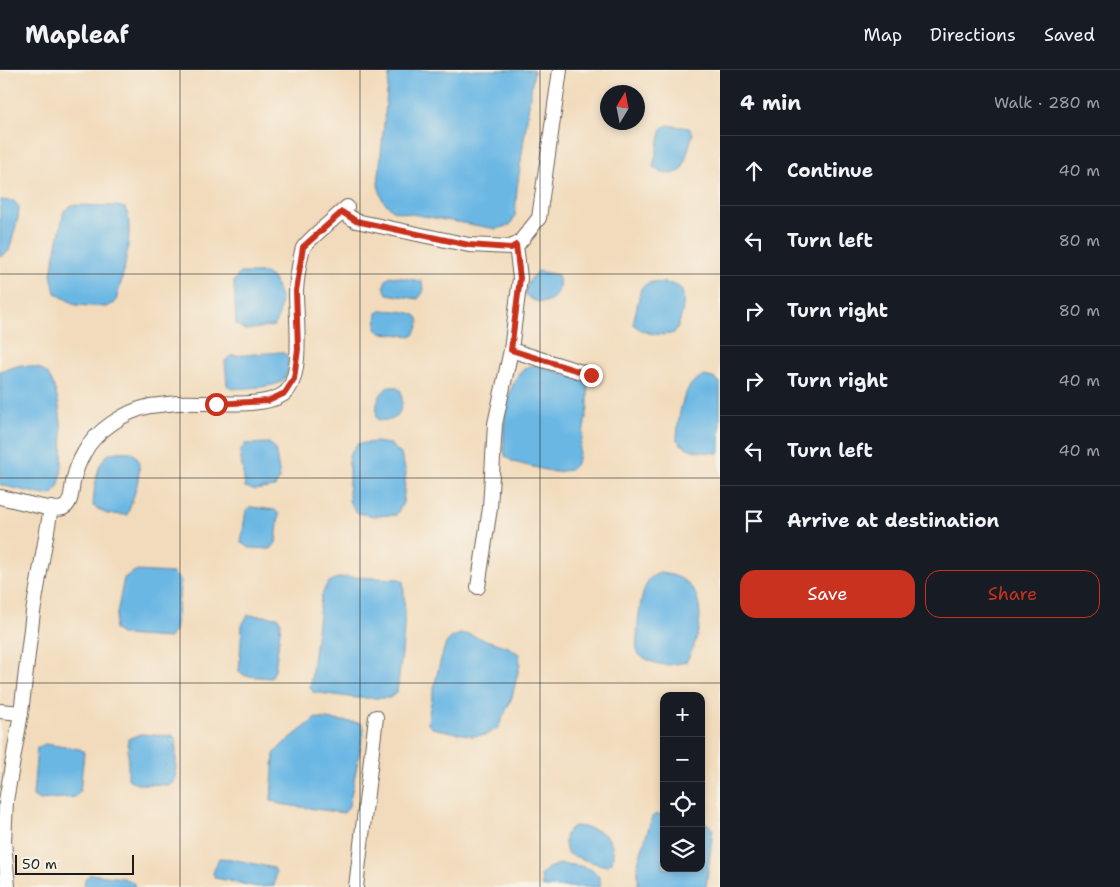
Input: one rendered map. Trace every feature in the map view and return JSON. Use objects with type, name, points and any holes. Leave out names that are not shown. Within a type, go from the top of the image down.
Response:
[{"type":"street","points":[[0,497],[51,508],[60,509],[67,506],[70,501],[74,478],[84,451],[104,428],[148,407],[178,403],[216,404],[268,401],[285,393],[294,379],[298,349],[296,291],[303,247],[344,210],[356,221],[469,245],[511,248],[519,243],[539,218],[560,70]]},
{"type":"street","points":[[478,587],[490,508],[495,424],[511,350],[520,278],[516,245]]},
{"type":"street","points":[[511,350],[591,375]]},
{"type":"street","points":[[8,887],[4,842],[6,801],[21,713],[33,612],[51,508]]},
{"type":"street","points":[[0,711],[21,713]]},
{"type":"street","points":[[356,887],[376,717]]},
{"type":"water","points":[[390,70],[534,70],[517,188],[515,216],[510,225],[497,229],[394,211],[383,201],[378,185]]},
{"type":"water","points":[[668,125],[689,128],[693,133],[682,170],[671,174],[659,172],[653,167],[662,128]]},
{"type":"water","points":[[0,200],[14,201],[19,207],[9,251],[0,257]]},
{"type":"water","points":[[72,205],[116,206],[125,208],[128,216],[129,241],[121,283],[115,303],[106,307],[76,305],[55,293],[51,274],[64,211]]},
{"type":"water","points":[[538,271],[558,275],[558,290],[555,296],[545,302],[538,302],[525,294],[529,281]]},
{"type":"water","points":[[240,273],[265,273],[274,279],[281,299],[279,315],[274,326],[245,330],[236,324],[234,281]]},
{"type":"water","points":[[390,276],[421,281],[424,288],[423,292],[418,299],[387,294],[384,284]]},
{"type":"water","points":[[653,282],[675,285],[682,292],[682,311],[679,324],[674,333],[664,335],[652,334],[633,324],[641,288]]},
{"type":"water","points":[[382,310],[405,312],[417,316],[419,321],[418,327],[413,336],[381,333],[376,329],[377,313]]},
{"type":"water","points":[[281,352],[287,355],[288,364],[286,376],[280,382],[260,387],[231,389],[227,385],[225,361],[231,356]]},
{"type":"water","points":[[21,365],[44,371],[55,391],[59,407],[62,459],[59,484],[53,494],[44,495],[0,485],[0,371]]},
{"type":"water","points":[[535,365],[582,379],[587,383],[588,408],[577,463],[570,470],[554,472],[513,462],[505,456],[505,418],[511,389],[517,377],[525,369]]},
{"type":"water","points":[[704,376],[720,382],[720,452],[718,453],[690,449],[677,440],[682,403],[690,386]]},
{"type":"water","points":[[388,387],[396,387],[401,391],[402,404],[394,418],[384,421],[377,419],[376,410],[381,394]]},
{"type":"water","points":[[375,442],[390,444],[401,454],[406,472],[403,503],[396,515],[374,516],[357,513],[349,501],[349,456],[357,444]]},
{"type":"water","points":[[269,443],[275,448],[280,478],[275,487],[254,490],[245,487],[240,452],[245,444]]},
{"type":"water","points":[[132,452],[137,458],[139,471],[127,515],[107,514],[93,506],[99,468],[102,461],[112,453]]},
{"type":"water","points":[[251,507],[275,510],[279,514],[276,543],[271,549],[250,548],[241,543],[246,510]]},
{"type":"water","points":[[135,571],[173,573],[181,581],[175,632],[169,638],[122,635],[114,629],[124,578]]},
{"type":"water","points":[[661,573],[677,577],[689,585],[696,595],[699,607],[700,621],[697,635],[686,662],[672,665],[649,661],[637,653],[642,596],[649,580]]},
{"type":"water","points":[[351,577],[399,579],[403,581],[404,623],[402,651],[397,692],[390,698],[356,698],[313,692],[310,687],[323,592],[331,581]]},
{"type":"water","points":[[248,615],[278,617],[281,623],[275,670],[271,678],[246,676],[239,672],[242,625]]},
{"type":"water","points":[[460,634],[467,634],[508,647],[519,654],[520,664],[512,697],[498,728],[486,735],[472,736],[432,728],[428,724],[435,682],[445,647],[450,639]]},
{"type":"water","points":[[316,718],[361,723],[364,729],[349,806],[344,813],[279,804],[271,800],[274,754],[283,744]]},
{"type":"water","points":[[140,734],[173,736],[176,740],[176,779],[170,785],[137,784],[128,779],[128,739]]},
{"type":"water","points":[[45,744],[80,749],[84,752],[80,792],[75,797],[39,800],[33,796],[37,748]]},
{"type":"water","points":[[660,814],[660,872],[705,872],[705,824],[708,824],[713,830],[706,887],[638,887],[638,863],[654,815]]},
{"type":"water","points":[[574,826],[598,831],[609,839],[612,845],[612,862],[607,866],[567,853],[565,845],[566,834]]},
{"type":"water","points":[[219,858],[274,868],[276,872],[274,886],[258,887],[215,878],[213,873]]},
{"type":"water","points":[[560,864],[580,866],[593,871],[598,875],[600,887],[542,887],[541,875],[548,868]]},
{"type":"water","points":[[90,874],[123,878],[133,882],[135,887],[84,887],[85,879]]},
{"type":"route","points":[[216,404],[268,401],[285,393],[294,379],[298,349],[296,291],[303,247],[342,212],[356,221],[469,245],[511,248],[516,245],[520,278],[511,350],[591,375]]}]
